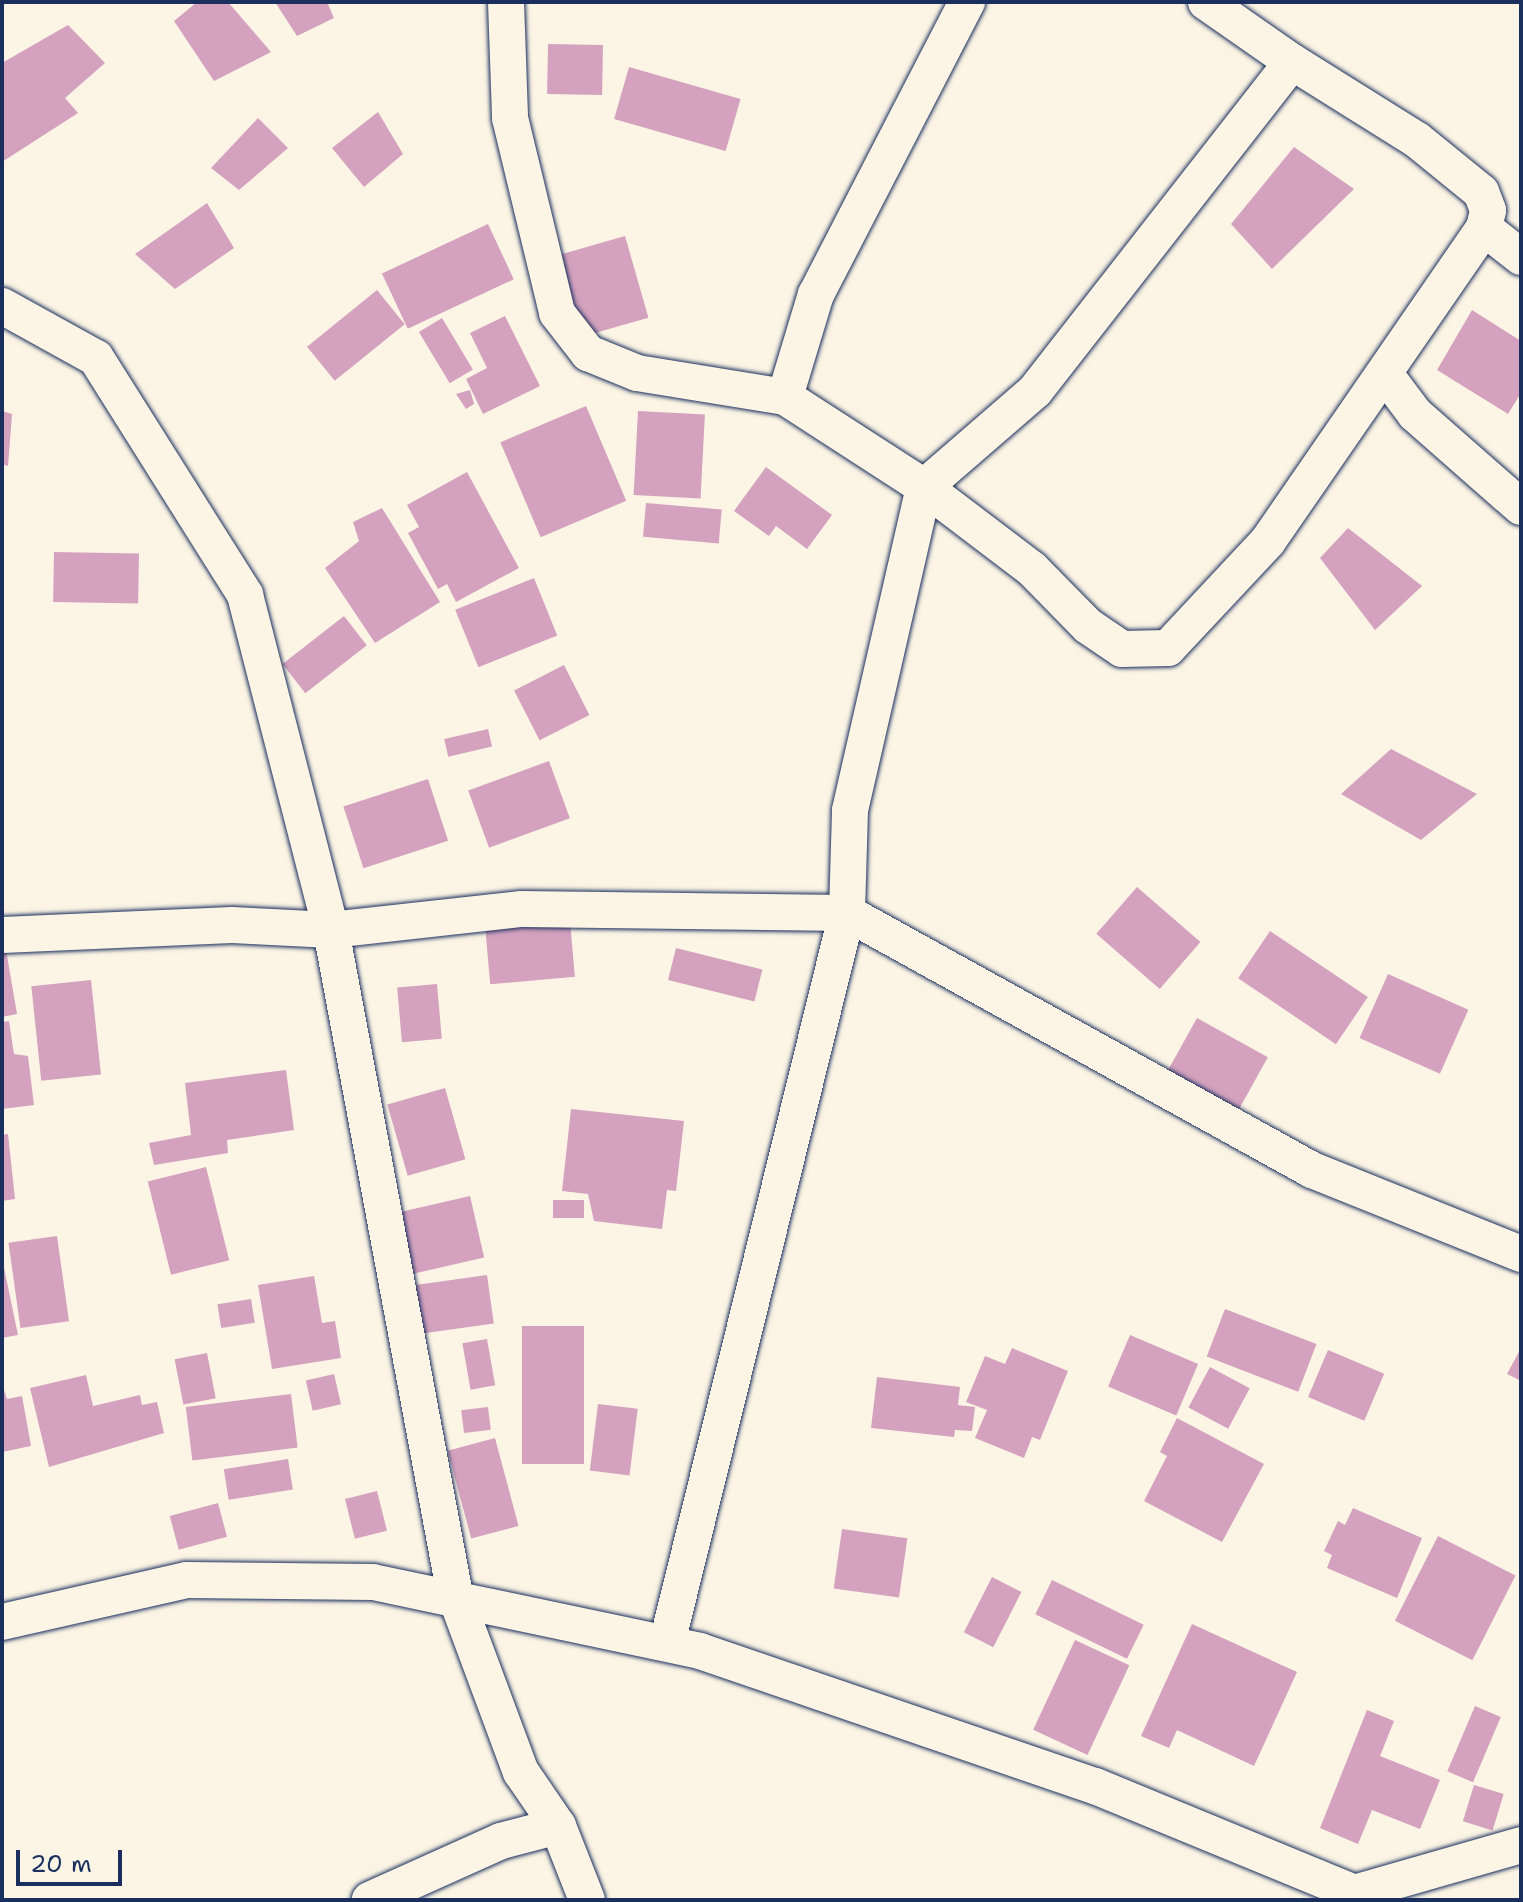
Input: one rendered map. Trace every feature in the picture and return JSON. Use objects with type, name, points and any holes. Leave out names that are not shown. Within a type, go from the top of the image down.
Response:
[{"type":"street","points":[[506,2],[510,118],[557,313],[588,353],[637,373],[785,397],[924,487],[1032,569],[1088,626],[1122,649],[1168,648],[1268,541],[1484,228],[1488,210],[1481,192],[1417,140],[1292,62],[1206,2]]},
{"type":"street","points":[[785,397],[816,294],[967,2]]},
{"type":"street","points":[[667,1643],[847,913],[850,811],[924,487],[1035,391],[1292,62]]},
{"type":"street","points":[[1484,228],[1521,257]]},
{"type":"street","points":[[2,306],[96,358],[245,595],[331,930],[455,1595],[521,1772],[558,1826],[587,1900]]},
{"type":"street","points":[[1385,374],[1415,414],[1521,507]]},
{"type":"street","points":[[2,935],[232,925],[331,930],[522,909],[847,913],[1312,1170],[1521,1254]]},
{"type":"street","points":[[2,1622],[187,1580],[373,1582],[455,1595],[667,1643],[931,1726],[1080,1780],[1350,1896],[1521,1845]]},
{"type":"street","points":[[370,1900],[501,1841],[558,1826]]},
{"type":"building","points":[[197,2],[228,2],[271,52],[214,81],[174,21]]},
{"type":"building","points":[[275,2],[327,2],[334,18],[297,36]]},
{"type":"building","points":[[68,25],[105,63],[65,98],[78,113],[2,162],[2,63]]},
{"type":"building","points":[[548,44],[603,45],[602,95],[547,94]]},
{"type":"building","points":[[629,67],[741,99],[726,151],[614,119]]},
{"type":"building","points":[[378,112],[403,154],[364,187],[332,148]]},
{"type":"building","points":[[258,118],[288,148],[239,190],[211,168]]},
{"type":"building","points":[[1294,147],[1354,189],[1272,269],[1231,224]]},
{"type":"building","points":[[207,203],[234,248],[175,289],[135,254]]},
{"type":"building","points":[[488,224],[514,279],[408,329],[382,273]]},
{"type":"building","points":[[625,236],[648,318],[577,338],[554,256]]},
{"type":"building","points":[[377,290],[405,324],[335,381],[307,347]]},
{"type":"building","points":[[1472,310],[1521,341],[1521,393],[1508,414],[1437,370]]},
{"type":"building","points":[[505,316],[540,386],[483,414],[466,379],[487,368],[470,333]]},
{"type":"building","points":[[442,318],[473,369],[450,383],[419,332]]},
{"type":"building","points":[[470,390],[474,404],[466,409],[456,394]]},
{"type":"building","points":[[586,406],[626,501],[541,537],[500,442]]},
{"type":"building","points":[[2,411],[12,414],[8,466],[2,464]]},
{"type":"building","points":[[638,411],[705,415],[701,498],[634,495]]},
{"type":"building","points":[[766,467],[832,515],[807,549],[776,526],[769,536],[734,511]]},
{"type":"building","points":[[467,472],[519,568],[456,602],[447,584],[438,589],[408,533],[419,527],[407,505]]},
{"type":"building","points":[[646,503],[722,510],[719,543],[643,537]]},
{"type":"building","points":[[382,508],[440,602],[375,643],[325,568],[359,541],[353,522]]},
{"type":"building","points":[[1348,528],[1422,586],[1375,630],[1320,558]]},
{"type":"building","points":[[54,552],[139,553],[138,603],[53,602]]},
{"type":"building","points":[[534,578],[557,635],[478,667],[455,610]]},
{"type":"building","points":[[344,616],[367,645],[305,693],[283,664]]},
{"type":"building","points":[[564,665],[589,715],[540,740],[514,690]]},
{"type":"building","points":[[488,729],[492,747],[448,757],[444,739]]},
{"type":"building","points":[[1391,749],[1477,794],[1421,840],[1341,794]]},
{"type":"building","points":[[549,761],[570,818],[489,848],[468,790]]},
{"type":"building","points":[[428,779],[448,841],[363,868],[343,807]]},
{"type":"building","points":[[1137,887],[1200,942],[1160,989],[1096,934]]},
{"type":"building","points":[[570,921],[575,977],[490,984],[485,928]]},
{"type":"building","points":[[1270,931],[1368,997],[1336,1044],[1238,978]]},
{"type":"building","points":[[5,944],[17,1014],[2,1017],[2,945]]},
{"type":"building","points":[[676,948],[762,970],[754,1002],[668,980]]},
{"type":"building","points":[[1388,974],[1468,1010],[1440,1074],[1360,1038]]},
{"type":"building","points":[[91,980],[101,1074],[41,1081],[31,986]]},
{"type":"building","points":[[437,984],[442,1039],[402,1042],[397,987]]},
{"type":"building","points":[[1197,1018],[1268,1057],[1238,1111],[1167,1071]]},
{"type":"building","points":[[9,1021],[14,1054],[28,1056],[34,1105],[2,1109],[2,1022]]},
{"type":"building","points":[[286,1070],[294,1130],[227,1140],[228,1153],[154,1165],[149,1143],[191,1135],[185,1083]]},
{"type":"building","points":[[445,1088],[465,1159],[408,1176],[387,1105]]},
{"type":"building","points":[[571,1109],[684,1121],[676,1191],[667,1190],[662,1229],[594,1221],[588,1194],[562,1191]]},
{"type":"building","points":[[8,1134],[15,1199],[2,1201],[2,1135]]},
{"type":"building","points":[[206,1167],[229,1260],[171,1275],[148,1182]]},
{"type":"building","points":[[470,1196],[484,1257],[401,1277],[387,1215]]},
{"type":"building","points":[[553,1200],[584,1200],[584,1218],[553,1218]]},
{"type":"building","points":[[57,1236],[69,1321],[20,1328],[8,1243]]},
{"type":"building","points":[[2,1258],[18,1335],[2,1338]]},
{"type":"building","points":[[487,1275],[494,1324],[410,1335],[403,1287]]},
{"type":"building","points":[[314,1276],[322,1323],[335,1321],[341,1358],[272,1369],[258,1285]]},
{"type":"building","points":[[251,1299],[255,1323],[221,1328],[217,1304]]},
{"type":"building","points":[[1225,1309],[1316,1344],[1298,1392],[1207,1357]]},
{"type":"building","points":[[522,1326],[584,1326],[584,1464],[522,1464]]},
{"type":"building","points":[[1130,1335],[1198,1364],[1176,1415],[1108,1387]]},
{"type":"building","points":[[487,1339],[495,1385],[471,1390],[462,1343]]},
{"type":"building","points":[[1012,1348],[1068,1371],[1040,1440],[1032,1437],[1024,1458],[975,1438],[987,1410],[966,1402],[985,1356],[1005,1364]]},
{"type":"building","points":[[1521,1348],[1521,1381],[1507,1374]]},
{"type":"building","points":[[1328,1350],[1384,1374],[1364,1421],[1308,1397]]},
{"type":"building","points":[[207,1353],[216,1398],[183,1404],[175,1359]]},
{"type":"building","points":[[1210,1367],[1250,1388],[1228,1429],[1188,1408]]},
{"type":"building","points":[[334,1374],[341,1404],[313,1411],[306,1381]]},
{"type":"building","points":[[86,1375],[93,1406],[140,1395],[142,1405],[157,1402],[164,1433],[49,1467],[30,1388]]},
{"type":"building","points":[[877,1377],[960,1387],[958,1405],[975,1407],[972,1431],[955,1430],[954,1437],[871,1428]]},
{"type":"building","points":[[2,1384],[7,1399],[22,1396],[31,1446],[2,1452]]},
{"type":"building","points":[[291,1394],[298,1448],[192,1461],[186,1407]]},
{"type":"building","points":[[598,1404],[638,1409],[630,1475],[590,1471]]},
{"type":"building","points":[[488,1407],[491,1430],[464,1433],[461,1410]]},
{"type":"building","points":[[1177,1418],[1264,1464],[1222,1542],[1144,1501],[1167,1456],[1160,1452]]},
{"type":"building","points":[[495,1438],[519,1526],[471,1539],[448,1451]]},
{"type":"building","points":[[288,1459],[293,1490],[229,1500],[224,1469]]},
{"type":"building","points":[[377,1491],[387,1531],[355,1539],[345,1499]]},
{"type":"building","points":[[218,1503],[227,1537],[179,1550],[170,1516]]},
{"type":"building","points":[[1353,1508],[1422,1538],[1397,1598],[1327,1568],[1332,1555],[1324,1551],[1338,1521],[1345,1525]]},
{"type":"building","points":[[842,1529],[907,1538],[899,1598],[834,1588]]},
{"type":"building","points":[[1438,1536],[1516,1575],[1472,1660],[1395,1621]]},
{"type":"building","points":[[992,1577],[1021,1592],[993,1647],[964,1632]]},
{"type":"building","points":[[1052,1580],[1144,1625],[1127,1659],[1035,1614]]},
{"type":"building","points":[[1192,1624],[1297,1672],[1254,1766],[1177,1730],[1169,1748],[1141,1736]]},
{"type":"building","points":[[1075,1640],[1129,1665],[1088,1755],[1033,1730]]},
{"type":"building","points":[[1475,1706],[1501,1717],[1473,1782],[1447,1771]]},
{"type":"building","points":[[1367,1710],[1394,1721],[1380,1756],[1440,1780],[1420,1829],[1372,1810],[1358,1844],[1320,1828]]},
{"type":"building","points":[[1474,1785],[1504,1794],[1493,1830],[1463,1821]]}]
